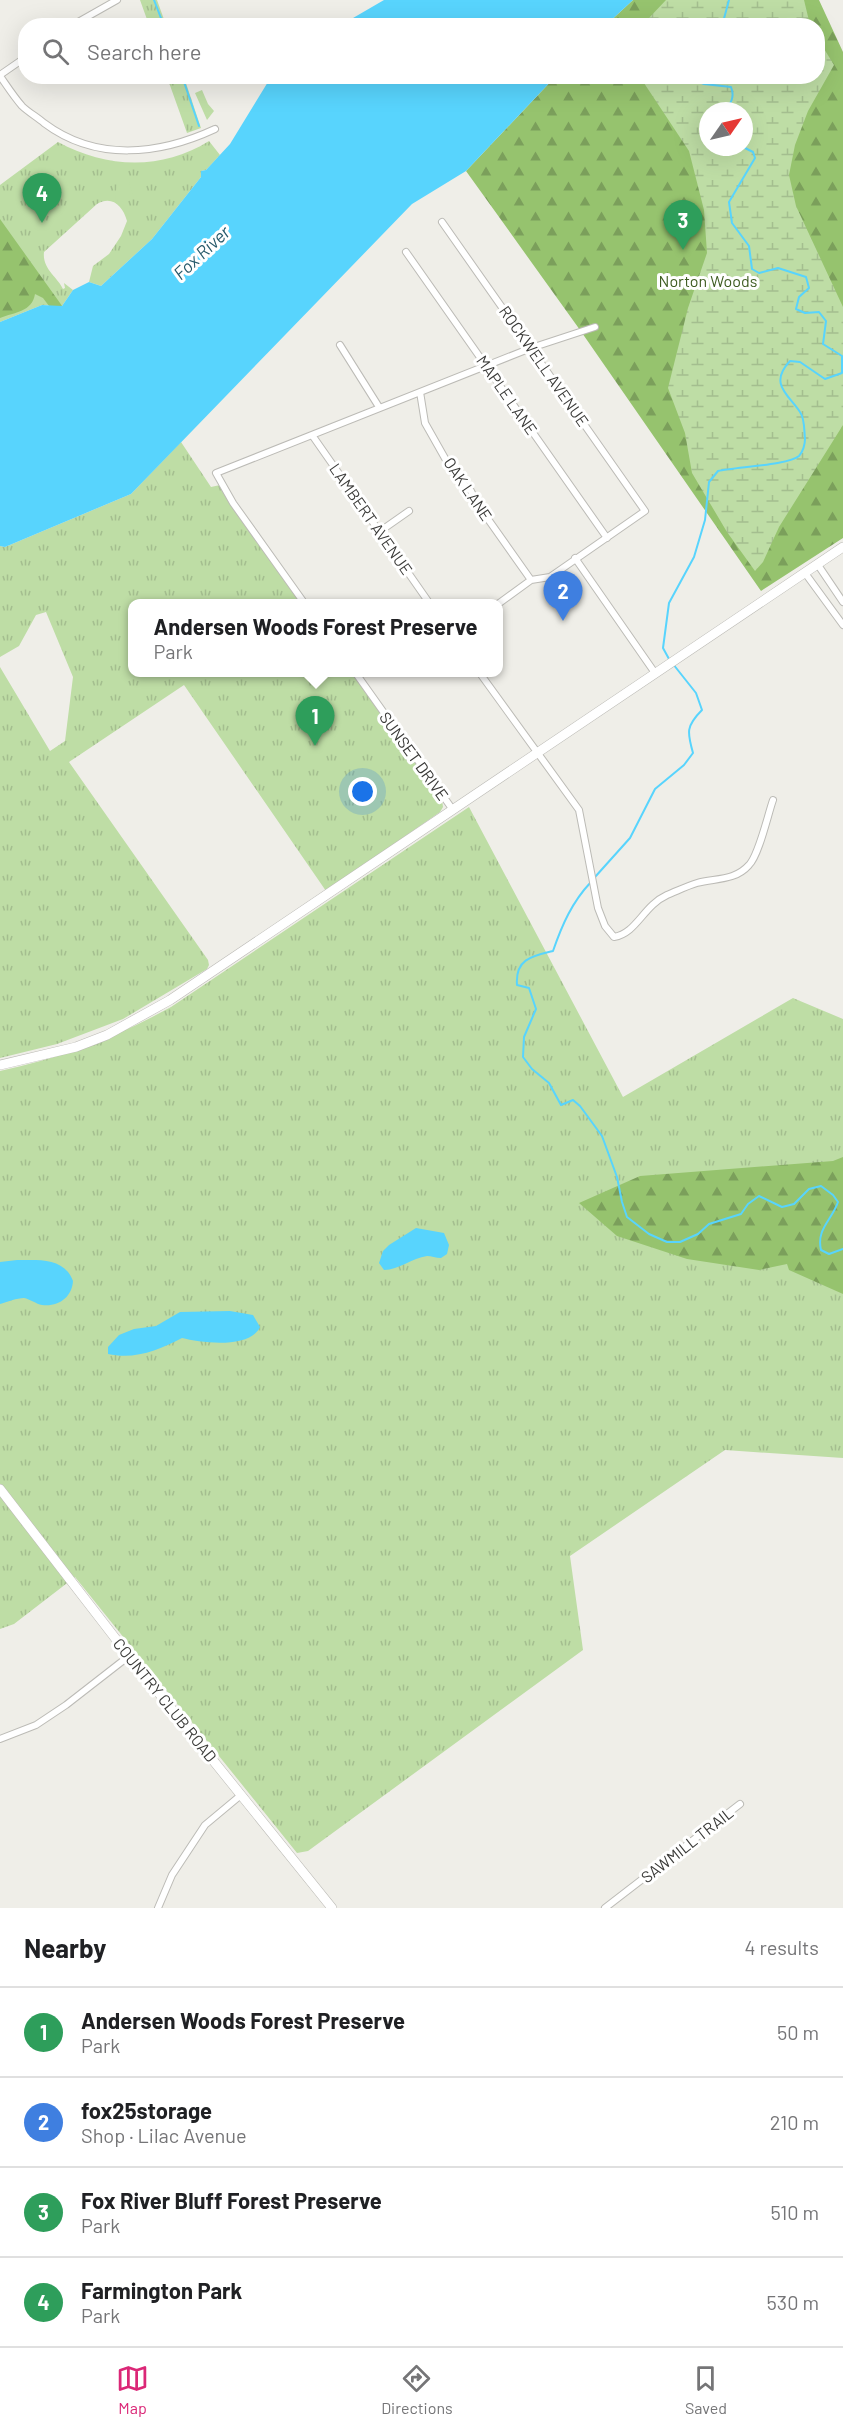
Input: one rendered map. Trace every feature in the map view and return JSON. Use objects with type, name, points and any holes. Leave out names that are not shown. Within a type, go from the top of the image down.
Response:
[{"type":"main road","points":[[0,1065],[75,1047],[107,1035],[221,968],[843,547]]},
{"type":"main road","name":"COUNTRY CLUB ROAD","points":[[0,1489],[129,1656],[332,1908]]},
{"type":"street","points":[[85,18],[117,0]]},
{"type":"street","points":[[18,63],[0,76],[23,106],[58,133],[96,148],[138,152],[160,149],[185,143],[215,129]]},
{"type":"street","name":"ROCKWELL AVENUE","points":[[442,222],[645,510],[607,538]]},
{"type":"street","name":"MAPLE LANE","points":[[406,252],[607,538]]},
{"type":"street","points":[[302,599],[233,503],[216,473],[531,348],[595,327]]},
{"type":"street","points":[[340,345],[379,407]]},
{"type":"street","name":"OAK LANE","points":[[420,392],[425,423],[455,476],[471,491],[478,506],[531,580]]},
{"type":"street","name":"LAMBERT AVENUE","points":[[312,435],[427,599]]},
{"type":"street","points":[[379,532],[410,511]]},
{"type":"street","points":[[503,600],[531,580],[550,577],[607,538]]},
{"type":"street","points":[[575,558],[659,670]]},
{"type":"street","points":[[818,564],[843,602]]},
{"type":"street","points":[[806,573],[843,625]]},
{"type":"street","name":"SUNSET DRIVE","points":[[358,677],[453,810]]},
{"type":"street","points":[[483,677],[579,810],[598,908],[605,926],[614,937],[624,936],[649,906],[665,896],[699,883],[725,880],[750,865],[759,845],[773,800]]},
{"type":"street","points":[[0,1738],[36,1725],[66,1705],[129,1656]]},
{"type":"street","points":[[158,1908],[172,1875],[205,1825],[241,1795]]},
{"type":"street","name":"SAWMILL TRAIL","points":[[605,1908],[740,1804]]},
{"type":"green space","points":[[140,0],[157,0],[163,18],[146,18]]},
{"type":"green space","name":"Norton Woods","points":[[633,0],[819,0],[843,52],[843,538],[761,591],[580,330],[466,171],[548,84],[825,84],[825,18],[614,18]]},
{"type":"green space","points":[[666,0],[804,0],[808,18],[649,18]]},
{"type":"green space","points":[[825,50],[834,65],[825,81]]},
{"type":"green space","points":[[170,84],[186,84],[201,128],[187,133]]},
{"type":"green space","points":[[645,84],[823,84],[808,111],[795,145],[789,175],[796,206],[843,307],[843,425],[779,527],[763,562],[755,571],[727,532],[692,473],[685,433],[668,388],[688,308],[707,253],[704,210],[689,151]]},
{"type":"green space","points":[[202,90],[214,111],[207,120],[195,93]]},
{"type":"green space","points":[[209,141],[220,155],[206,170],[201,171],[201,177],[152,239],[101,286],[89,282],[93,266],[109,254],[121,236],[127,221],[120,207],[112,201],[97,204],[44,252],[45,263],[63,289],[65,288],[64,283],[73,290],[62,306],[42,305],[0,322],[0,185],[58,142],[95,157],[134,162],[172,157],[191,151]]},
{"type":"green space","points":[[117,182],[129,182],[133,194],[119,205],[115,202]]},
{"type":"green space","points":[[0,219],[62,306],[49,306],[43,298],[35,294],[27,308],[0,318]]},
{"type":"green space","points":[[181,442],[211,487],[220,485],[300,599],[128,599],[128,677],[355,677],[442,800],[443,807],[440,812],[326,891],[184,685],[69,762],[208,960],[209,965],[207,969],[123,1019],[57,1044],[0,1058],[0,667],[50,751],[65,741],[73,677],[46,612],[36,615],[19,646],[0,657],[0,546],[5,547],[131,494]]},
{"type":"green space","points":[[469,807],[623,1097],[793,998],[843,1019],[843,1458],[725,1450],[570,1556],[583,1650],[308,1851],[297,1853],[75,1577],[14,1624],[0,1629],[0,1071],[45,1060],[88,1045],[130,1028],[171,1007]]},
{"type":"green space","points":[[843,1157],[843,1294],[789,1270],[787,1264],[759,1270],[687,1259],[617,1236],[579,1203],[640,1176],[833,1161]]},
{"type":"water","points":[[384,0],[633,0],[614,18],[353,18]]},
{"type":"water","name":"Fox River","points":[[267,84],[548,84],[466,171],[412,204],[131,494],[5,547],[0,546],[0,322],[42,305],[62,306],[73,290],[89,282],[101,286],[152,239],[201,177],[201,171],[206,170],[230,144]]},
{"type":"water","points":[[416,1228],[444,1233],[449,1245],[447,1254],[441,1258],[421,1257],[384,1270],[379,1263],[383,1251]]},
{"type":"water","points":[[17,1260],[50,1262],[64,1268],[73,1281],[70,1292],[59,1303],[54,1304],[42,1305],[24,1298],[0,1304],[0,1262]]},
{"type":"water","points":[[230,1311],[253,1315],[260,1327],[255,1334],[246,1339],[225,1343],[182,1338],[137,1355],[108,1354],[108,1347],[119,1335],[134,1329],[156,1326],[180,1312]]},
{"type":"waterway","points":[[154,0],[161,18]]},
{"type":"waterway","points":[[724,18],[729,0]]},
{"type":"waterway","points":[[185,84],[199,126]]},
{"type":"waterway","points":[[704,84],[731,87],[733,94],[731,102]]},
{"type":"waterway","points":[[669,659],[663,648],[669,603],[694,557],[705,520],[709,482],[718,471],[785,462],[799,456],[805,441],[803,418],[781,383],[781,376],[790,361],[800,362],[825,379],[842,373],[842,356],[823,344],[826,321],[819,312],[805,313],[796,309],[799,297],[809,288],[806,277],[778,268],[759,273],[752,269],[749,246],[732,223],[729,202],[755,158],[753,152]]},
{"type":"waterway","points":[[595,877],[630,838],[655,789],[684,765],[693,753],[689,730],[702,710],[696,693],[673,664]]},
{"type":"waterway","points":[[591,882],[568,914],[553,951],[526,960],[519,969],[517,985],[529,988],[536,1009],[524,1037],[523,1057],[532,1069],[549,1083],[561,1105],[573,1100],[602,1136],[617,1177],[627,1217],[649,1234],[667,1242],[680,1242],[698,1234],[709,1224],[741,1214],[748,1204],[759,1196],[782,1207],[794,1204],[809,1189],[821,1186],[838,1202],[823,1230],[821,1250],[829,1254],[843,1249]]},
{"type":"place","name":"Farmington Park","points":[[42,223]]},
{"type":"place","name":"Fox River Bluff Forest Preserve","points":[[683,250]]},
{"type":"place","name":"fox25storage","points":[[563,621]]},
{"type":"place","name":"Andersen Woods Forest Preserve","points":[[315,746]]}]
